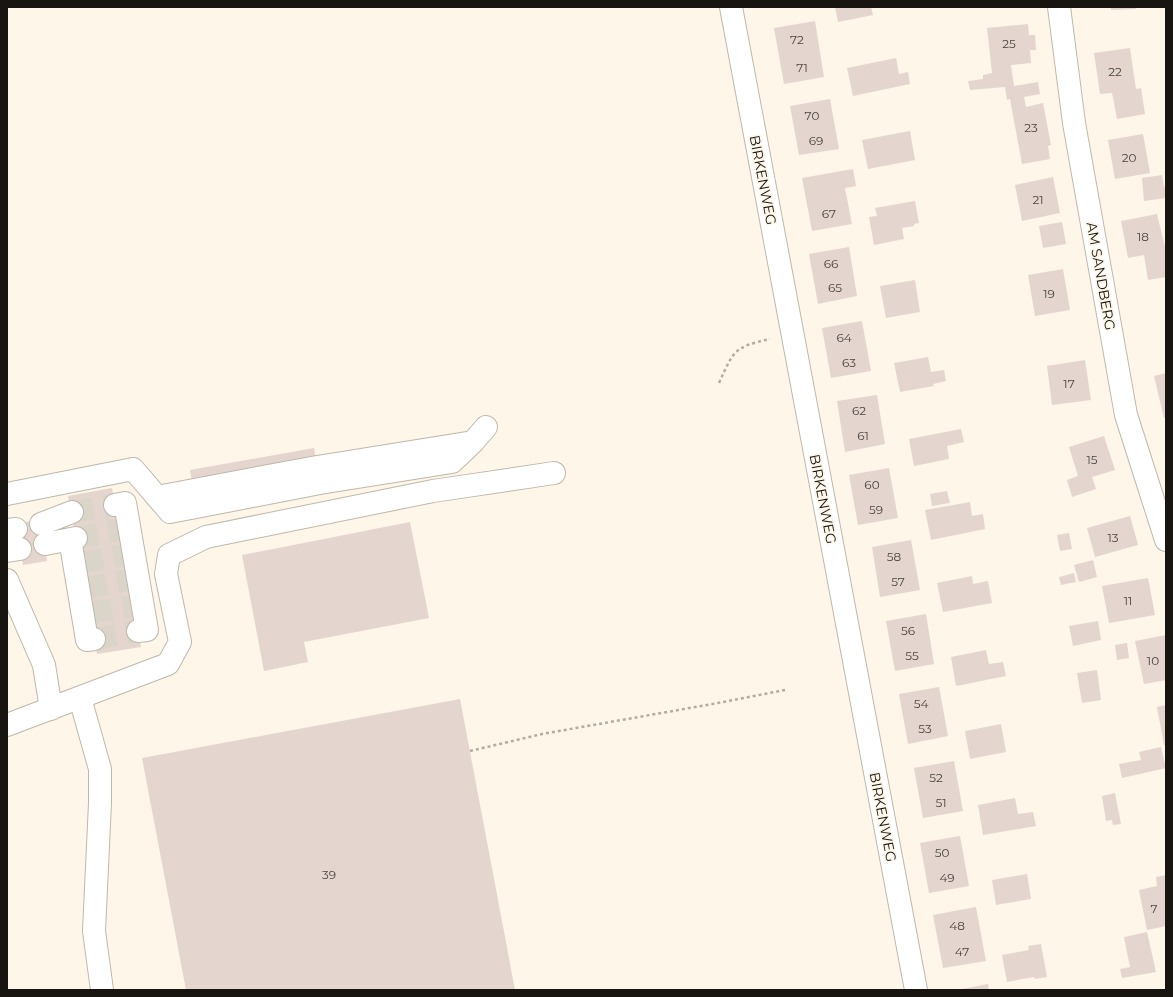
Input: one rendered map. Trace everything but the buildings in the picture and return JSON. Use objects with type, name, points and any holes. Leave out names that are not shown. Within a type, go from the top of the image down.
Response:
[{"type":"street","name":"BIRKENWEG","points":[[731,7],[916,990]]},
{"type":"street","name":"AM SANDBERG","points":[[1059,7],[1074,123],[1126,415],[1166,540]]},
{"type":"street","points":[[7,494],[133,469],[170,512],[320,484],[452,462],[480,434]]},
{"type":"street","points":[[132,566],[169,555],[206,537],[433,491],[554,473]]},
{"type":"street","points":[[115,504],[125,503],[124,529],[138,605],[147,630],[138,631]]},
{"type":"street","points":[[72,512],[43,534],[73,538],[86,614],[88,640],[94,639]]},
{"type":"street","points":[[7,725],[51,710],[168,664],[180,642],[166,574],[169,555]]},
{"type":"street","points":[[7,580],[44,665],[51,710]]},
{"type":"street","points":[[80,698],[100,768],[100,803],[94,931],[102,990]]},
{"type":"path","points":[[719,383],[732,355],[746,344],[792,333]]},
{"type":"path","points":[[470,751],[571,728],[785,690]]},
{"type":"tunnel","points":[[72,512],[115,505]]},
{"type":"tunnel","points":[[76,538],[120,530]]},
{"type":"tunnel","points":[[81,563],[124,555]]},
{"type":"tunnel","points":[[85,588],[129,580]]},
{"type":"tunnel","points":[[90,613],[133,606]]},
{"type":"tunnel","points":[[94,639],[138,631]]}]
